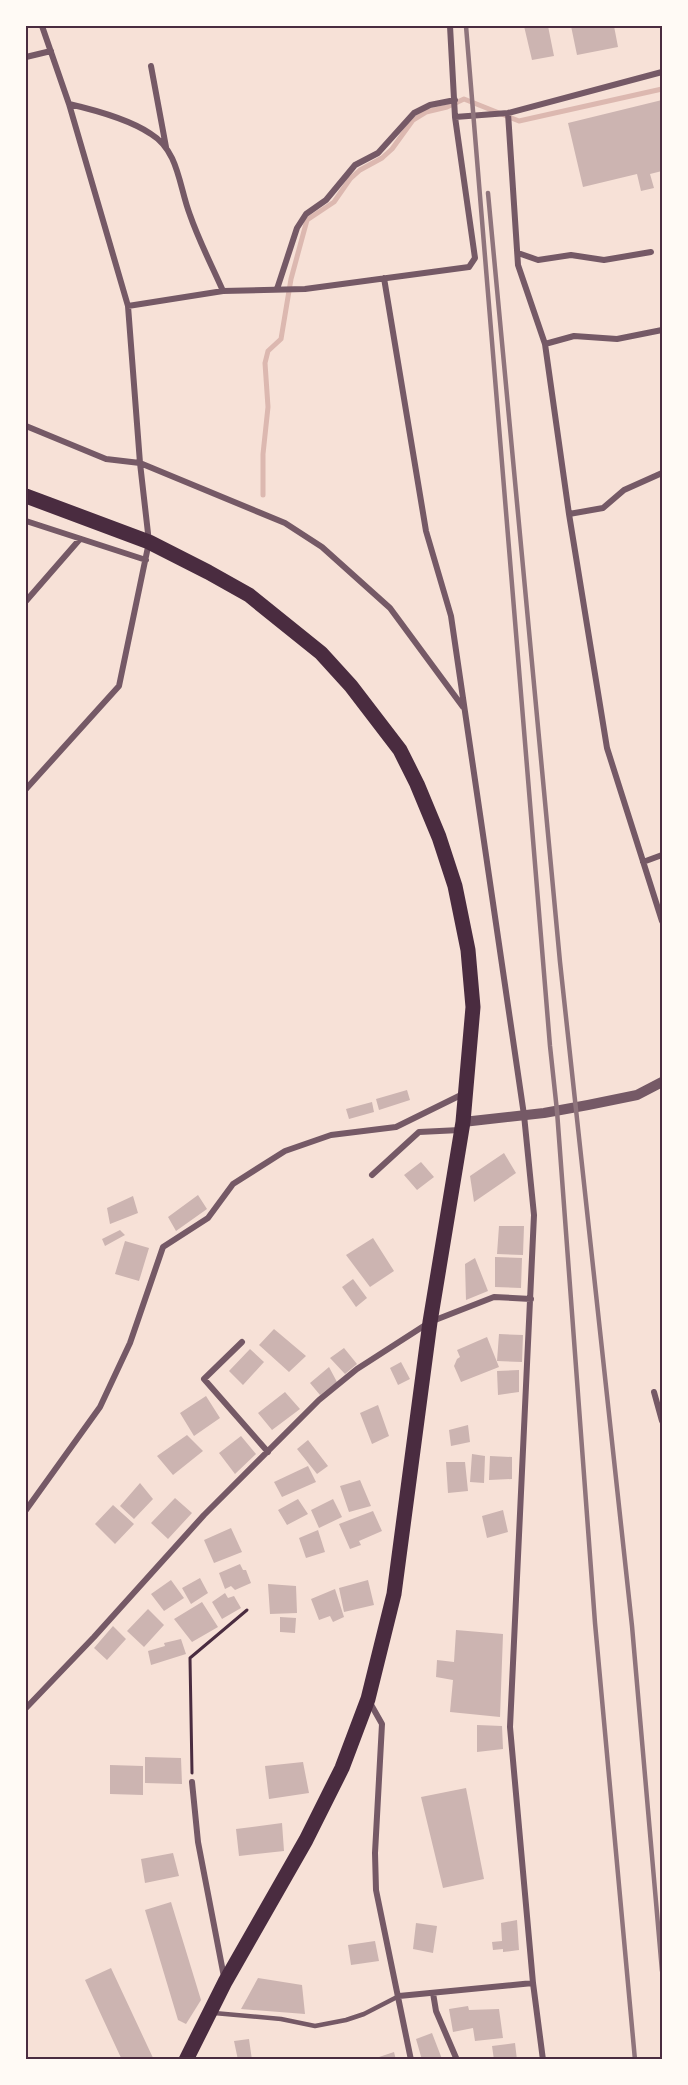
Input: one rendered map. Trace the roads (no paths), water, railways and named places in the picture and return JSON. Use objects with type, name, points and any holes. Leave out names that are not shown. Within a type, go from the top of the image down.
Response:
[{"type":"highway","points":[[26,496],[149,542],[249,595],[321,653],[400,750],[417,784],[439,837],[455,886],[468,950],[473,1007],[462,1126],[430,1322],[394,1594],[368,1699],[342,1767],[306,1840],[225,1982],[186,2060]]},
{"type":"street","points":[[26,789],[119,686],[149,542],[140,463],[128,306],[69,104],[42,26]]},
{"type":"street","points":[[128,306],[223,291],[305,288],[469,267],[475,258],[454,100],[450,26]]},
{"type":"street","points":[[26,57],[51,51]]},
{"type":"street","points":[[151,66],[166,147],[176,168],[189,214],[223,291]]},
{"type":"street","points":[[456,117],[508,113],[663,72]]},
{"type":"street","points":[[277,289],[297,228],[306,214],[327,200],[355,165],[378,153],[414,113],[430,105],[454,100]]},
{"type":"street","points":[[69,104],[105,113],[142,129],[152,134],[166,147]]},
{"type":"street","points":[[508,113],[518,265],[545,344],[569,514],[607,748],[663,921]]},
{"type":"street","points":[[518,253],[538,260],[571,255],[604,260],[651,252]]},
{"type":"street","points":[[384,278],[426,531],[451,616],[524,1115],[534,1215],[510,1727],[533,1983],[543,2060]]},
{"type":"street","points":[[545,344],[574,336],[617,339],[663,330]]},
{"type":"street","points":[[26,426],[106,459],[140,463],[285,523],[322,547],[390,608],[465,710]]},
{"type":"street","points":[[569,514],[603,508],[624,490],[663,473]]},
{"type":"street","points":[[26,521],[146,560]]},
{"type":"street","points":[[26,601],[80,539]]},
{"type":"street","points":[[643,862],[663,855]]},
{"type":"street","points":[[372,1174],[419,1132],[637,1095],[663,1082]]},
{"type":"street","points":[[26,1510],[100,1407],[130,1343],[163,1247],[208,1218],[233,1184],[285,1151],[331,1136],[396,1127],[466,1093]]},
{"type":"street","points":[[26,1708],[94,1638],[204,1515],[320,1400],[350,1375],[430,1322],[494,1297],[531,1299]]},
{"type":"street","points":[[242,1342],[204,1379],[268,1452]]},
{"type":"street","points":[[654,1392],[663,1421]]},
{"type":"street","points":[[368,1699],[381,1724],[375,1854],[376,1890],[411,2060]]},
{"type":"street","points":[[192,1782],[198,1842],[225,1982]]},
{"type":"street","points":[[399,1996],[533,1983]]},
{"type":"street","points":[[433,1993],[436,2011],[457,2060]]},
{"type":"lane","points":[[211,2012],[280,2019],[315,2026],[364,2014],[399,1996]]},
{"type":"waterway","points":[[263,495],[263,454],[268,407],[265,363],[268,351],[281,339],[291,279],[307,220],[334,202],[350,179],[360,170],[382,158],[392,149],[413,120],[426,112],[447,107],[464,99],[519,121],[662,89]]},
{"type":"railway","points":[[466,26],[557,1111],[595,1623],[635,2060]]},
{"type":"railway","points":[[488,193],[560,962],[632,1626],[662,1971]]}]
